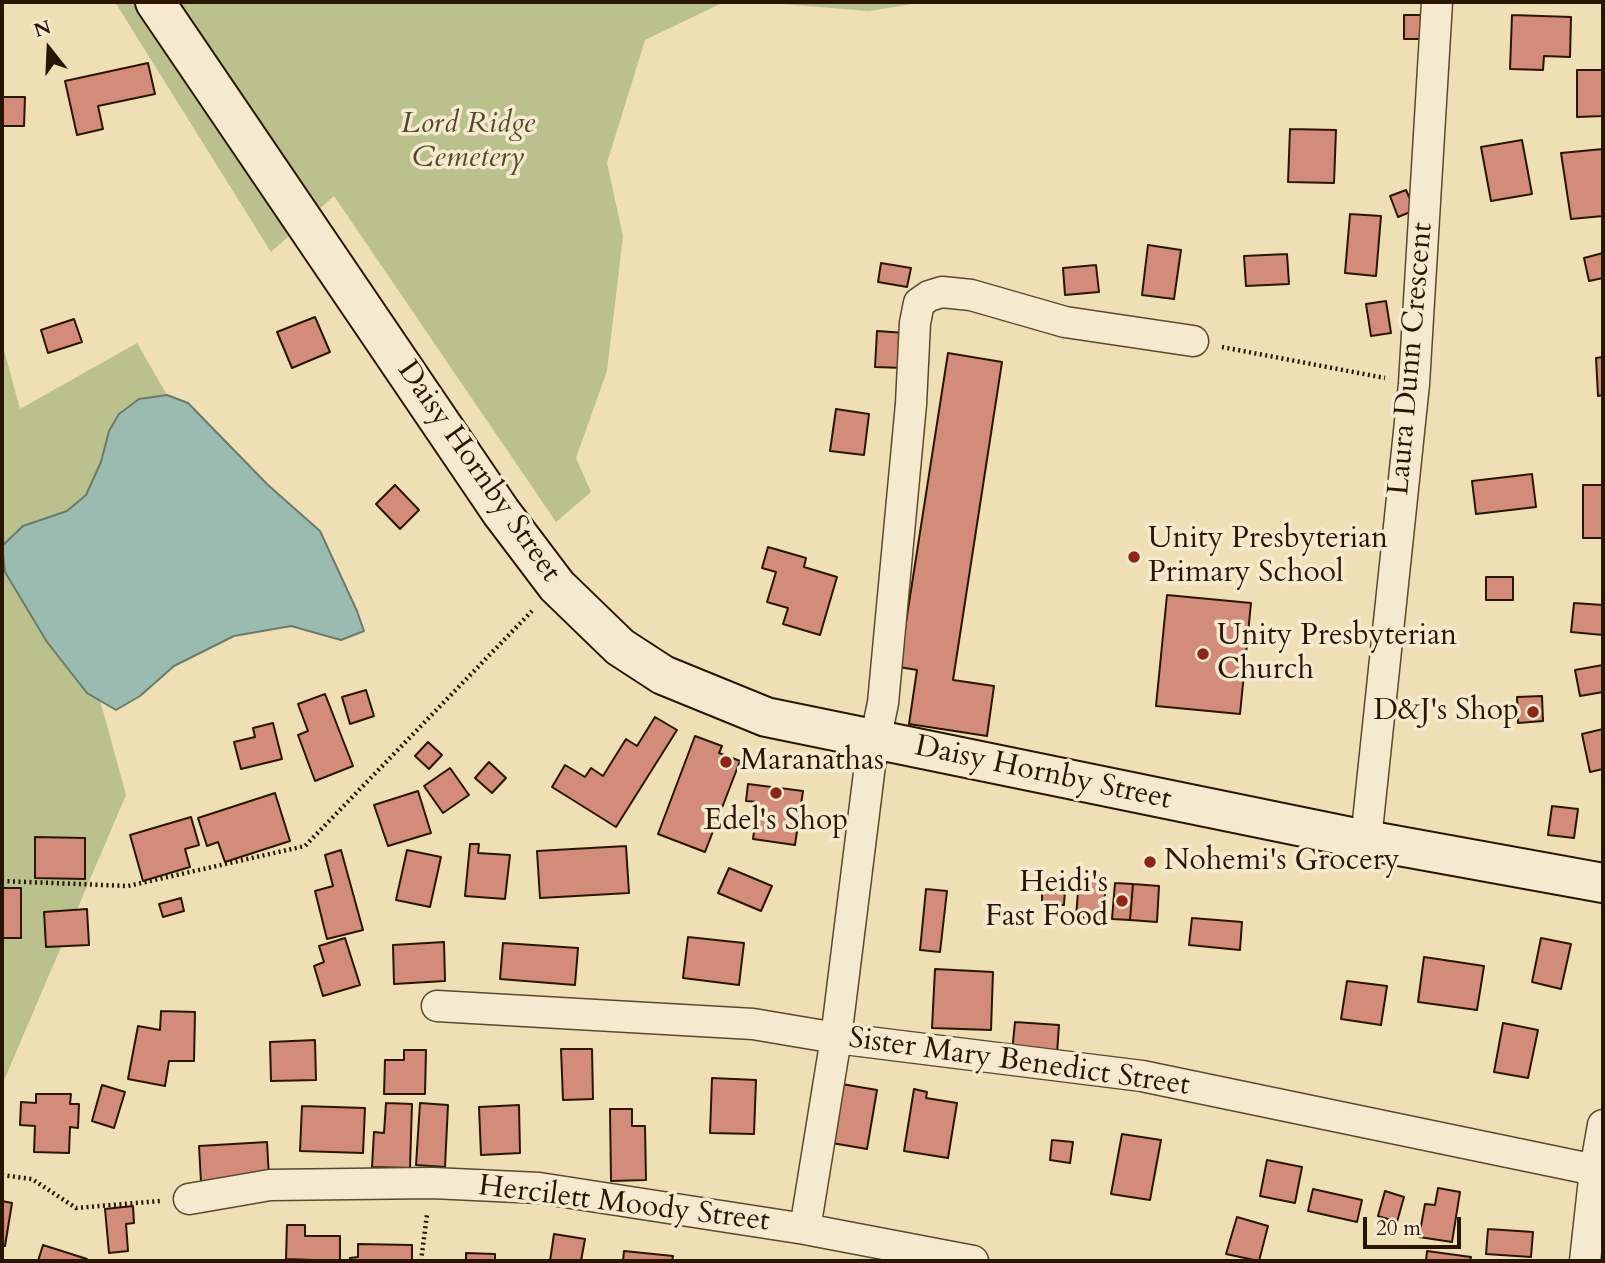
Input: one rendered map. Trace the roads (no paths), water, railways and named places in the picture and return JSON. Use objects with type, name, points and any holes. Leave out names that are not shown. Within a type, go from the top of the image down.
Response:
[{"type":"street","name":"Daisy Hornby Street","points":[[155,2],[501,512],[557,586],[621,646],[663,675],[766,717],[1366,840],[1603,883]]},
{"type":"street","name":"Laura Dunn Crescent","points":[[1366,840],[1414,384],[1437,2]]},
{"type":"street","points":[[805,1229],[836,1038],[874,739],[883,703],[911,404],[915,323],[919,303],[942,292],[971,295],[1065,322],[1193,341]]},
{"type":"street","name":"Sister Mary Benedict Street","points":[[437,1006],[752,1024],[836,1038],[1142,1076],[1595,1170]]},
{"type":"street","points":[[1585,1261],[1603,1125]]},
{"type":"street","name":"Hercilett Moody Street","points":[[189,1199],[270,1185],[432,1183],[539,1188],[805,1229],[973,1261]]},
{"type":"water","points":[[167,395],[188,403],[268,485],[320,531],[364,631],[341,640],[291,626],[234,636],[174,666],[140,696],[116,710],[87,693],[47,642],[5,572],[2,546],[23,526],[67,511],[86,495],[101,462],[109,431],[119,414],[139,399]]},
{"type":"place","name":"Unity Presbyterian Primary School","points":[[1134,557]]},
{"type":"place","name":"Unity Presbyterian Church","points":[[1203,654]]},
{"type":"place","name":"D&J's Shop","points":[[1533,712]]},
{"type":"place","name":"Maranathas","points":[[726,762]]},
{"type":"place","name":"Edel's Shop","points":[[776,793]]},
{"type":"place","name":"Nohemi's Grocery","points":[[1150,862]]},
{"type":"place","name":"Heidi's Fast Food","points":[[1122,901]]},
{"type":"park label","name":"Lord Ridge Cemetery","points":[[468,142]]}]
